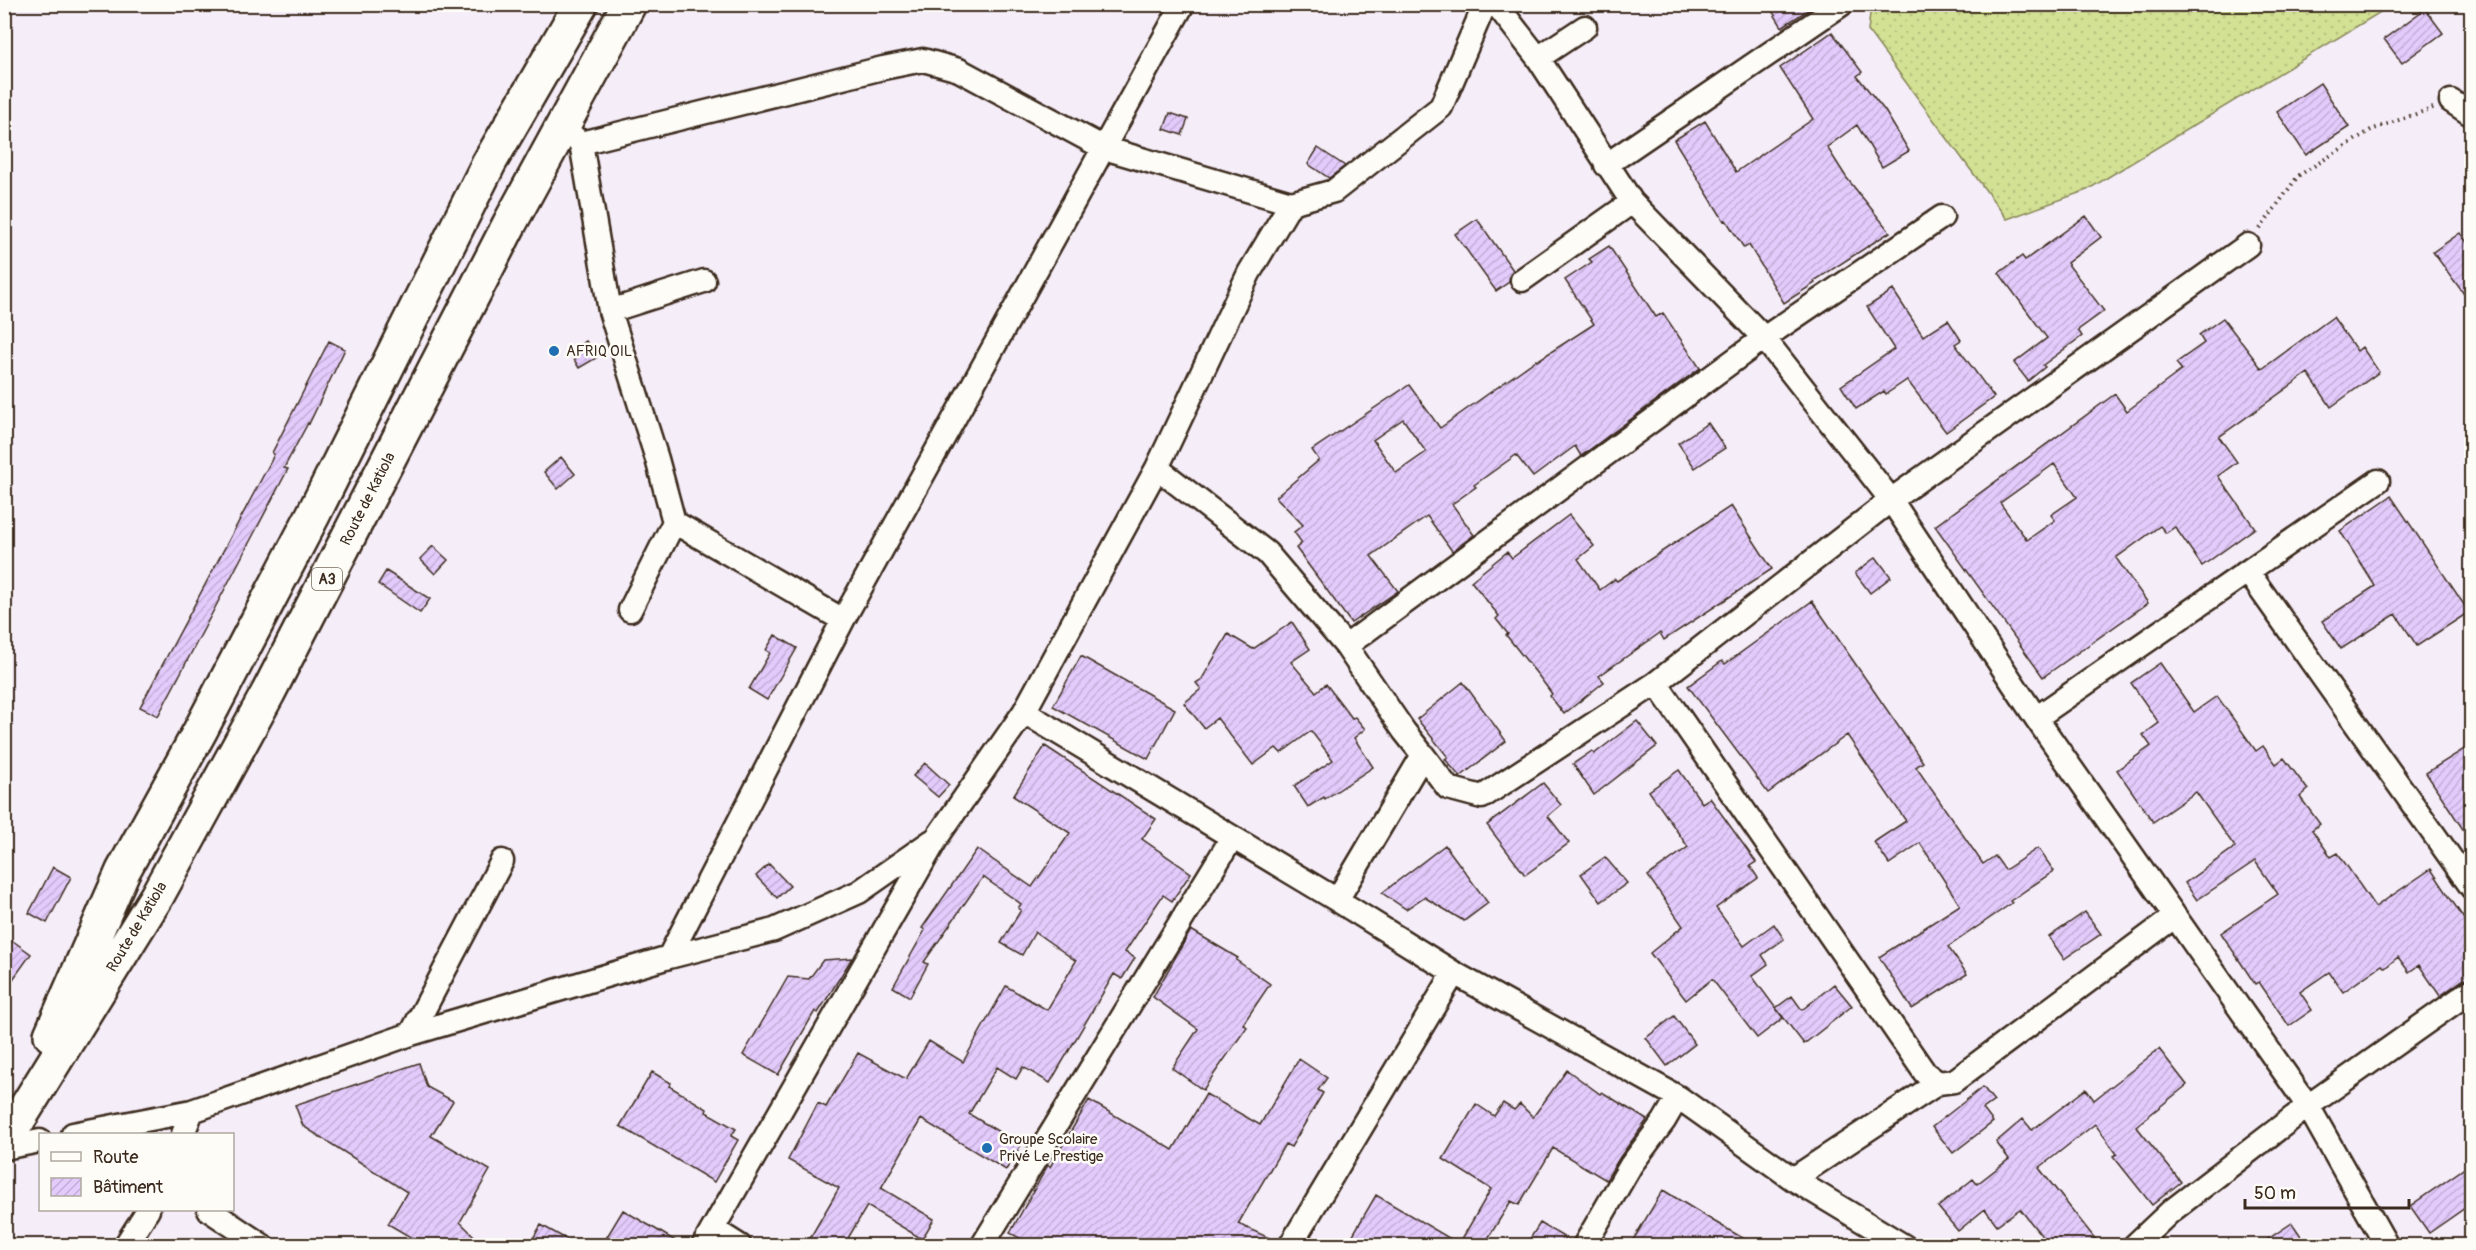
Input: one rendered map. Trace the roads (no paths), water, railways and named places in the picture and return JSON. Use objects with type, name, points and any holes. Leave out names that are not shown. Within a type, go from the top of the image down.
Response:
[{"type":"highway","name":"Route de Katiola","points":[[4,1142],[123,871],[200,731],[313,514],[489,162],[581,4]]},
{"type":"highway","name":"Route de Katiola","points":[[4,1142],[157,896],[571,135],[629,4]]},
{"type":"street","points":[[669,957],[843,620],[1184,4]]},
{"type":"street","points":[[630,610],[674,522],[657,459],[610,311],[571,135],[923,60],[959,70],[1104,148],[1291,203],[1334,191],[1441,107],[1485,4]]},
{"type":"street","points":[[1496,4],[1538,58],[1632,202],[1764,338],[1891,500],[2036,718],[2308,1106],[2387,1245]]},
{"type":"street","points":[[1606,165],[1842,4]]},
{"type":"street","points":[[1538,58],[1585,27]]},
{"type":"street","points":[[2451,101],[2472,116]]},
{"type":"street","points":[[1522,280],[1632,202]]},
{"type":"street","points":[[740,1245],[708,1237],[938,836],[1024,712],[1157,468],[1250,273],[1291,203]]},
{"type":"street","points":[[1346,646],[1764,338],[1942,217]]},
{"type":"street","points":[[1157,468],[1267,553],[1346,646],[1404,731],[1448,788],[1482,797],[1656,683],[1891,500],[2248,245]]},
{"type":"street","points":[[610,311],[704,281]]},
{"type":"street","points":[[2036,718],[2378,482]]},
{"type":"street","points":[[674,522],[843,620]]},
{"type":"street","points":[[2248,572],[2472,888]]},
{"type":"street","points":[[1656,683],[1925,1073],[1938,1083]]},
{"type":"street","points":[[1024,712],[1454,973],[1678,1097],[1793,1179],[1893,1243]]},
{"type":"street","points":[[1337,900],[1423,755]]},
{"type":"street","points":[[78,1133],[192,1111],[411,1034],[669,957],[774,930],[859,892],[938,836]]},
{"type":"street","points":[[982,1245],[1232,838]]},
{"type":"street","points":[[411,1034],[502,861]]},
{"type":"street","points":[[1793,1179],[1938,1083],[1954,1081],[2174,917]]},
{"type":"street","points":[[1290,1245],[1454,973]]},
{"type":"street","points":[[2134,1245],[2170,1212],[2308,1106],[2472,990]]},
{"type":"street","points":[[1584,1245],[1631,1165],[1664,1121],[1678,1097]]},
{"type":"street","points":[[183,1133],[192,1111]]},
{"type":"street","points":[[4,1148],[39,1141]]},
{"type":"street","points":[[125,1245],[147,1211]]},
{"type":"street","points":[[212,1211],[263,1245]]},
{"type":"place","name":"AFRIQ OIL","points":[[554,351]]},
{"type":"place","name":"Groupe Scolaire Privé Le Prestige","points":[[987,1148]]}]
